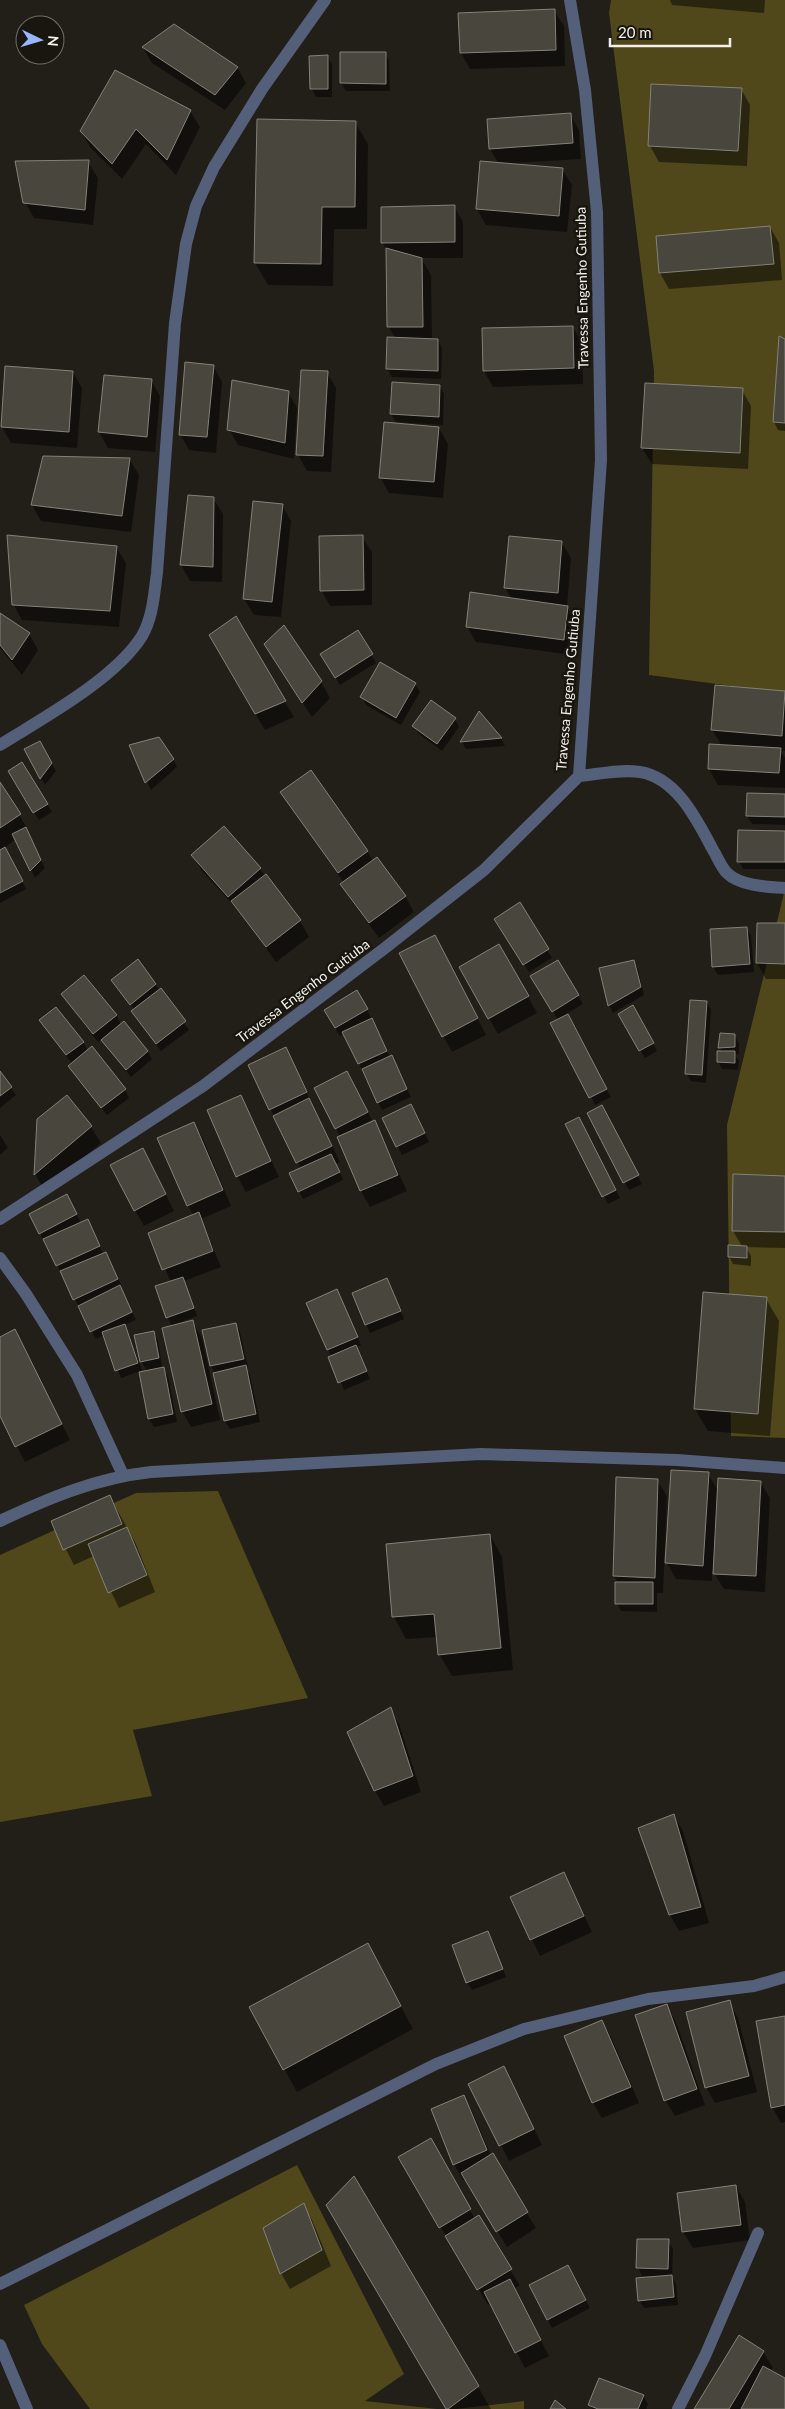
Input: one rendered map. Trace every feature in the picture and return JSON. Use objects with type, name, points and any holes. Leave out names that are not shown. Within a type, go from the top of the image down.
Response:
[{"type":"street","points":[[0,745],[89,689],[124,657],[141,636],[151,613],[157,573],[175,324],[186,244],[196,206],[214,168],[262,89],[325,0]]},
{"type":"street","name":"Travessa Engenho Gutiuba","points":[[0,1219],[203,1086],[385,948],[484,870],[579,776],[601,460],[597,212],[585,90],[569,0]]},
{"type":"street","points":[[579,776],[617,771],[641,772],[658,780],[674,789],[696,819],[726,873],[739,880],[765,887],[785,888]]},
{"type":"street","points":[[0,1258],[26,1294],[77,1375],[122,1475]]},
{"type":"street","points":[[0,1521],[56,1495],[122,1475],[480,1454],[676,1460],[785,1468]]},
{"type":"street","points":[[0,2284],[436,2064],[524,2029],[648,1999],[754,1986],[785,1977]]},
{"type":"street","points":[[678,2409],[705,2356],[758,2233]]},
{"type":"street","points":[[1,2349],[27,2409]]},
{"type":"shaded area","points":[[611,0],[785,0],[785,693],[649,675],[654,371],[609,13]]},
{"type":"shaded area","points":[[785,889],[785,1438],[731,1436],[727,1125]]},
{"type":"shaded area","points":[[218,1491],[308,1698],[133,1730],[152,1796],[0,1822],[0,1555],[136,1493]]},
{"type":"shaded area","points":[[297,2165],[404,2374],[365,2401],[437,2409],[90,2409],[42,2344],[24,2305]]},
{"type":"shaded area","points":[[524,2401],[524,2409],[456,2409]]},
{"type":"building","points":[[555,9],[556,50],[460,53],[458,13]]},
{"type":"building","points":[[174,24],[238,67],[215,95],[142,47]]},
{"type":"building","points":[[340,52],[386,52],[386,84],[340,83]]},
{"type":"building","points":[[328,55],[328,89],[310,89],[309,56]]},
{"type":"building","points":[[115,70],[191,110],[167,160],[136,129],[112,164],[80,131]]},
{"type":"building","points":[[651,84],[742,88],[738,151],[648,146]]},
{"type":"building","points":[[571,113],[573,143],[489,149],[487,119]]},
{"type":"building","points":[[257,119],[356,121],[355,207],[322,207],[321,264],[254,263]]},
{"type":"building","points":[[89,160],[85,210],[23,203],[15,161]]},
{"type":"building","points":[[480,161],[563,168],[559,216],[476,209]]},
{"type":"building","points":[[455,205],[455,242],[381,243],[381,207]]},
{"type":"building","points":[[770,226],[774,264],[659,273],[656,236]]},
{"type":"building","points":[[386,248],[422,258],[423,327],[387,327]]},
{"type":"building","points":[[573,326],[574,368],[483,371],[482,328]]},
{"type":"building","points":[[779,336],[785,339],[785,423],[773,422]]},
{"type":"building","points":[[387,337],[438,339],[438,371],[386,369]]},
{"type":"building","points":[[185,362],[214,365],[207,437],[179,435]]},
{"type":"building","points":[[5,366],[73,371],[69,432],[1,427]]},
{"type":"building","points":[[301,370],[328,371],[323,456],[296,455]]},
{"type":"building","points":[[104,375],[152,379],[147,437],[98,432]]},
{"type":"building","points":[[232,380],[289,391],[285,443],[227,430]]},
{"type":"building","points":[[392,382],[440,385],[439,417],[390,414]]},
{"type":"building","points":[[645,383],[743,388],[740,453],[641,448]]},
{"type":"building","points":[[384,422],[439,427],[434,482],[379,478]]},
{"type":"building","points":[[43,456],[130,458],[122,516],[31,505]]},
{"type":"building","points":[[188,495],[214,497],[213,567],[180,565]]},
{"type":"building","points":[[253,501],[283,504],[272,602],[243,599]]},
{"type":"building","points":[[7,535],[117,546],[110,611],[12,605]]},
{"type":"building","points":[[363,535],[364,590],[320,591],[319,536]]},
{"type":"building","points":[[509,536],[562,541],[558,593],[504,588]]},
{"type":"building","points":[[470,592],[568,606],[564,640],[466,627]]},
{"type":"building","points":[[0,613],[30,633],[12,660],[0,645]]},
{"type":"building","points":[[236,616],[286,701],[255,714],[209,635]]},
{"type":"building","points":[[284,625],[322,681],[302,703],[264,644]]},
{"type":"building","points":[[358,630],[373,654],[335,678],[320,654]]},
{"type":"building","points":[[380,662],[416,683],[396,718],[360,697]]},
{"type":"building","points":[[715,685],[785,691],[782,736],[711,730]]},
{"type":"building","points":[[431,700],[456,718],[437,744],[412,726]]},
{"type":"building","points":[[479,711],[502,738],[460,742]]},
{"type":"building","points":[[159,737],[174,759],[145,783],[129,745]]},
{"type":"building","points":[[40,741],[52,763],[40,779],[24,749]]},
{"type":"building","points":[[709,744],[781,748],[779,773],[708,769]]},
{"type":"building","points":[[22,762],[48,804],[33,813],[8,771]]},
{"type":"building","points":[[311,770],[368,851],[338,873],[280,792]]},
{"type":"building","points":[[0,782],[21,814],[0,828]]},
{"type":"building","points":[[747,793],[785,794],[785,817],[746,816]]},
{"type":"building","points":[[224,826],[261,868],[228,897],[191,855]]},
{"type":"building","points":[[26,827],[41,860],[30,871],[12,834]]},
{"type":"building","points":[[738,830],[785,831],[785,862],[737,862]]},
{"type":"building","points":[[5,847],[23,881],[0,893],[0,850]]},
{"type":"building","points":[[377,857],[406,896],[369,923],[340,884]]},
{"type":"building","points":[[266,874],[301,920],[266,947],[231,901]]},
{"type":"building","points":[[520,902],[549,949],[523,965],[494,919]]},
{"type":"building","points":[[757,923],[785,923],[785,964],[756,963]]},
{"type":"building","points":[[747,927],[750,964],[712,967],[710,929]]},
{"type":"building","points":[[435,935],[478,1018],[442,1037],[399,953]]},
{"type":"building","points":[[499,944],[529,996],[488,1019],[459,967]]},
{"type":"building","points":[[138,959],[156,984],[130,1005],[111,980]]},
{"type":"building","points":[[558,960],[579,995],[552,1012],[530,976]]},
{"type":"building","points":[[634,960],[641,987],[608,1006],[599,968]]},
{"type":"building","points":[[84,975],[117,1015],[93,1034],[61,994]]},
{"type":"building","points":[[161,988],[186,1021],[156,1044],[131,1011]]},
{"type":"building","points":[[357,990],[368,1009],[335,1028],[324,1010]]},
{"type":"building","points":[[690,1000],[707,1001],[702,1075],[685,1074]]},
{"type":"building","points":[[633,1005],[654,1043],[639,1051],[618,1014]]},
{"type":"building","points":[[56,1007],[84,1042],[66,1055],[39,1020]]},
{"type":"building","points":[[568,1014],[607,1089],[589,1098],[550,1023]]},
{"type":"building","points":[[372,1018],[387,1051],[358,1064],[342,1032]]},
{"type":"building","points":[[124,1021],[148,1051],[126,1070],[101,1040]]},
{"type":"building","points":[[720,1033],[735,1034],[735,1047],[718,1048]]},
{"type":"building","points":[[92,1046],[126,1089],[101,1108],[68,1066]]},
{"type":"building","points":[[286,1047],[307,1092],[269,1110],[248,1065]]},
{"type":"building","points":[[717,1051],[735,1051],[735,1063],[717,1062]]},
{"type":"building","points":[[392,1055],[407,1089],[377,1103],[362,1069]]},
{"type":"building","points":[[0,1071],[12,1087],[0,1096]]},
{"type":"building","points":[[347,1071],[368,1112],[335,1129],[314,1088]]},
{"type":"building","points":[[67,1095],[92,1126],[34,1175],[37,1119]]},
{"type":"building","points":[[241,1095],[271,1161],[236,1177],[207,1110]]},
{"type":"building","points":[[309,1098],[332,1146],[296,1163],[273,1116]]},
{"type":"building","points":[[411,1104],[425,1133],[396,1147],[382,1118]]},
{"type":"building","points":[[602,1105],[639,1175],[623,1183],[587,1113]]},
{"type":"building","points":[[579,1117],[616,1190],[602,1197],[565,1124]]},
{"type":"building","points":[[375,1120],[398,1175],[360,1191],[337,1137]]},
{"type":"building","points":[[194,1122],[223,1190],[187,1206],[157,1138]]},
{"type":"building","points":[[143,1148],[166,1194],[134,1211],[110,1165]]},
{"type":"building","points":[[331,1154],[340,1172],[298,1192],[289,1173]]},
{"type":"building","points":[[733,1174],[785,1176],[785,1232],[732,1231]]},
{"type":"building","points":[[67,1194],[77,1214],[39,1234],[29,1214]]},
{"type":"building","points":[[199,1212],[213,1251],[162,1270],[148,1233]]},
{"type":"building","points":[[88,1219],[100,1246],[56,1266],[43,1239]]},
{"type":"building","points":[[728,1245],[747,1246],[747,1258],[728,1257]]},
{"type":"building","points":[[106,1252],[118,1279],[73,1300],[60,1271]]},
{"type":"building","points":[[183,1277],[194,1308],[166,1318],[155,1286]]},
{"type":"building","points":[[387,1278],[401,1311],[365,1325],[352,1293]]},
{"type":"building","points":[[120,1285],[132,1312],[90,1332],[78,1306]]},
{"type":"building","points":[[337,1289],[358,1337],[327,1350],[306,1303]]},
{"type":"building","points":[[703,1292],[767,1297],[758,1414],[694,1409]]},
{"type":"building","points":[[193,1320],[212,1404],[181,1412],[162,1328]]},
{"type":"building","points":[[236,1323],[244,1359],[210,1366],[202,1330]]},
{"type":"building","points":[[125,1324],[138,1363],[115,1371],[102,1332]]},
{"type":"building","points":[[15,1329],[62,1424],[15,1447],[0,1416],[0,1337]]},
{"type":"building","points":[[154,1331],[159,1358],[140,1362],[134,1335]]},
{"type":"building","points":[[356,1345],[367,1371],[338,1383],[328,1357]]},
{"type":"building","points":[[246,1365],[256,1414],[224,1421],[213,1373]]},
{"type":"building","points":[[164,1367],[173,1414],[148,1419],[139,1372]]},
{"type":"building","points":[[671,1470],[709,1472],[703,1566],[665,1563]]},
{"type":"building","points":[[616,1477],[658,1479],[655,1578],[613,1576]]},
{"type":"building","points":[[718,1478],[761,1481],[756,1576],[713,1574]]},
{"type":"building","points":[[110,1495],[122,1524],[63,1550],[51,1521]]},
{"type":"building","points":[[127,1527],[147,1575],[108,1593],[88,1544]]},
{"type":"building","points":[[490,1534],[501,1648],[438,1655],[434,1614],[392,1617],[386,1544]]},
{"type":"building","points":[[615,1582],[653,1582],[653,1604],[615,1604]]},
{"type":"building","points":[[391,1707],[413,1776],[374,1791],[347,1732]]},
{"type":"building","points":[[674,1814],[701,1907],[669,1915],[638,1828]]},
{"type":"building","points":[[564,1872],[584,1916],[530,1940],[510,1897]]},
{"type":"building","points":[[488,1931],[503,1969],[466,1983],[452,1945]]},
{"type":"building","points":[[368,1943],[401,2006],[283,2070],[249,2007]]},
{"type":"building","points":[[730,2000],[749,2076],[705,2088],[686,2012]]},
{"type":"building","points":[[667,2004],[697,2089],[664,2101],[635,2015]]},
{"type":"building","points":[[785,2016],[785,2105],[771,2108],[756,2021]]},
{"type":"building","points":[[602,2020],[631,2087],[592,2103],[564,2036]]},
{"type":"building","points":[[504,2066],[534,2129],[499,2146],[468,2084]]},
{"type":"building","points":[[464,2095],[487,2150],[453,2165],[431,2109]]},
{"type":"building","points":[[431,2138],[471,2209],[439,2228],[398,2157]]},
{"type":"building","points":[[493,2153],[528,2212],[496,2232],[461,2173]]},
{"type":"building","points":[[354,2176],[479,2386],[448,2409],[446,2409],[326,2205]]},
{"type":"building","points":[[736,2185],[741,2225],[682,2232],[677,2193]]},
{"type":"building","points":[[304,2203],[322,2250],[280,2274],[263,2228]]},
{"type":"building","points":[[479,2215],[512,2269],[477,2290],[445,2236]]},
{"type":"building","points":[[637,2239],[669,2239],[668,2269],[636,2268]]},
{"type":"building","points":[[568,2265],[586,2300],[547,2320],[529,2285]]},
{"type":"building","points":[[672,2275],[674,2297],[638,2301],[636,2278]]},
{"type":"building","points":[[510,2279],[541,2340],[515,2353],[484,2292]]},
{"type":"building","points":[[739,2335],[764,2351],[729,2409],[694,2409]]},
{"type":"building","points":[[763,2366],[785,2378],[785,2409],[741,2409]]},
{"type":"building","points":[[599,2378],[644,2395],[638,2409],[598,2409],[588,2405]]},
{"type":"building","points":[[555,2400],[566,2409],[550,2409]]}]
